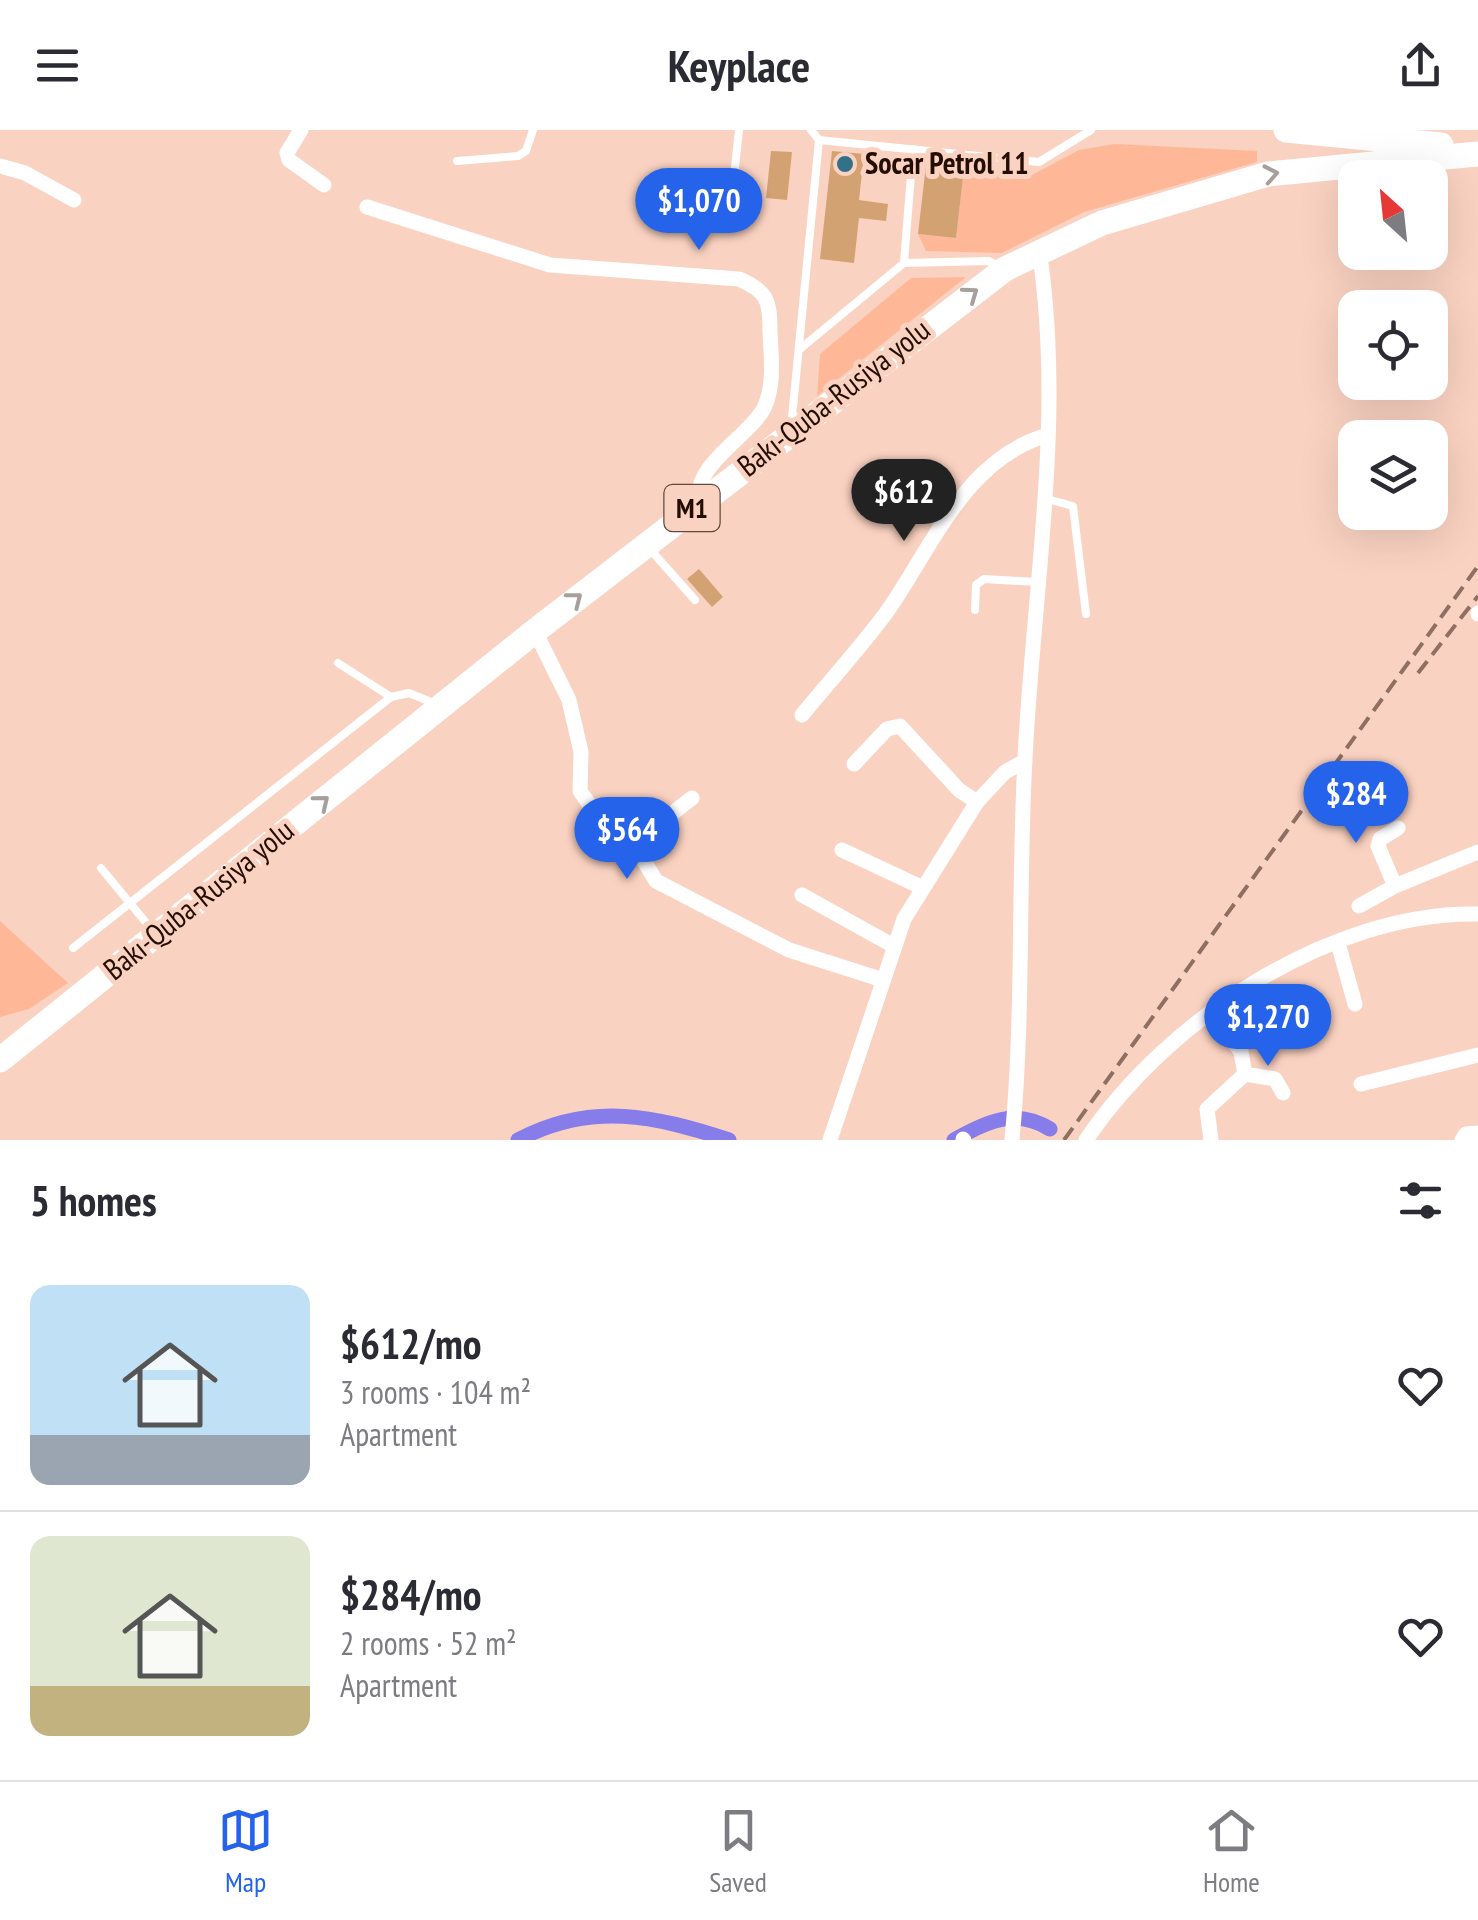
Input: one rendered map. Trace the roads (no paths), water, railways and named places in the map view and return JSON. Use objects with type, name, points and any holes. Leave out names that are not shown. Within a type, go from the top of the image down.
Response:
[{"type":"highway","points":[[1286,130],[1478,151]]},
{"type":"highway","name":"Bakı-Quba-Rusiya yolu","points":[[0,1060],[700,501],[1006,269],[1039,250],[1119,217],[1268,174],[1478,151]]},
{"type":"highway","points":[[0,1036],[32,1026],[71,1003]]},
{"type":"street","points":[[302,130],[288,153],[290,160],[324,185]]},
{"type":"street","points":[[0,166],[25,173],[74,200]]},
{"type":"street","points":[[367,208],[550,265],[738,278],[762,289],[770,302],[771,388],[763,412],[701,482],[700,501]]},
{"type":"street","points":[[1012,1133],[1024,761],[1048,434],[1048,329],[1039,250]]},
{"type":"street","points":[[802,714],[876,626],[967,488],[1004,452],[1048,434]]},
{"type":"street","points":[[535,631],[569,700],[580,752],[580,791],[634,844],[656,881],[788,950],[880,979]]},
{"type":"street","points":[[854,764],[887,729],[900,726],[959,790],[977,802]]},
{"type":"street","points":[[830,1140],[892,945],[921,888],[977,802],[1005,772],[1024,761]]},
{"type":"street","points":[[634,844],[692,798]]},
{"type":"street","points":[[1395,886],[1378,846],[1380,840],[1398,828]]},
{"type":"street","points":[[842,850],[921,888]]},
{"type":"street","points":[[1360,906],[1395,886],[1478,852]]},
{"type":"street","points":[[802,895],[892,945]]},
{"type":"street","points":[[1086,1140],[1117,1094],[1149,1060],[1213,1010],[1281,970],[1338,943],[1424,918],[1478,914]]},
{"type":"street","points":[[1338,943],[1355,1004]]},
{"type":"street","points":[[1213,1010],[1241,1052],[1245,1074]]},
{"type":"street","points":[[1361,1084],[1478,1055]]},
{"type":"street","points":[[1245,1074],[1276,1080],[1283,1094]]},
{"type":"street","points":[[1211,1140],[1207,1108],[1245,1074]]},
{"type":"street","points":[[1462,1140],[1466,1134],[1478,1133]]},
{"type":"lane","points":[[458,161],[518,156],[526,151],[533,130]]},
{"type":"lane","points":[[735,167],[739,130]]},
{"type":"lane","points":[[791,431],[789,414],[800,349],[819,140],[811,130]]},
{"type":"lane","points":[[819,140],[1038,162],[1091,130]]},
{"type":"lane","points":[[904,263],[913,149]]},
{"type":"lane","points":[[800,349],[904,263],[990,261],[1006,269]]},
{"type":"lane","points":[[1043,498],[1072,506],[1086,614]]},
{"type":"lane","points":[[646,544],[695,600]]},
{"type":"lane","points":[[975,610],[976,585],[984,579],[1036,582]]},
{"type":"lane","points":[[338,663],[391,697],[425,696],[440,707]]},
{"type":"lane","points":[[73,948],[391,697]]},
{"type":"lane","points":[[101,868],[156,935]]},
{"type":"waterway","points":[[518,1140],[572,1120],[624,1116],[675,1124],[729,1140]]},
{"type":"waterway","points":[[954,1140],[1002,1119],[1025,1119],[1050,1129]]},
{"type":"railway","points":[[1064,1140],[1478,566]]},
{"type":"railway","points":[[1418,673],[1478,596]]},
{"type":"place","name":"Socar Petrol 11","points":[[845,164]]}]
